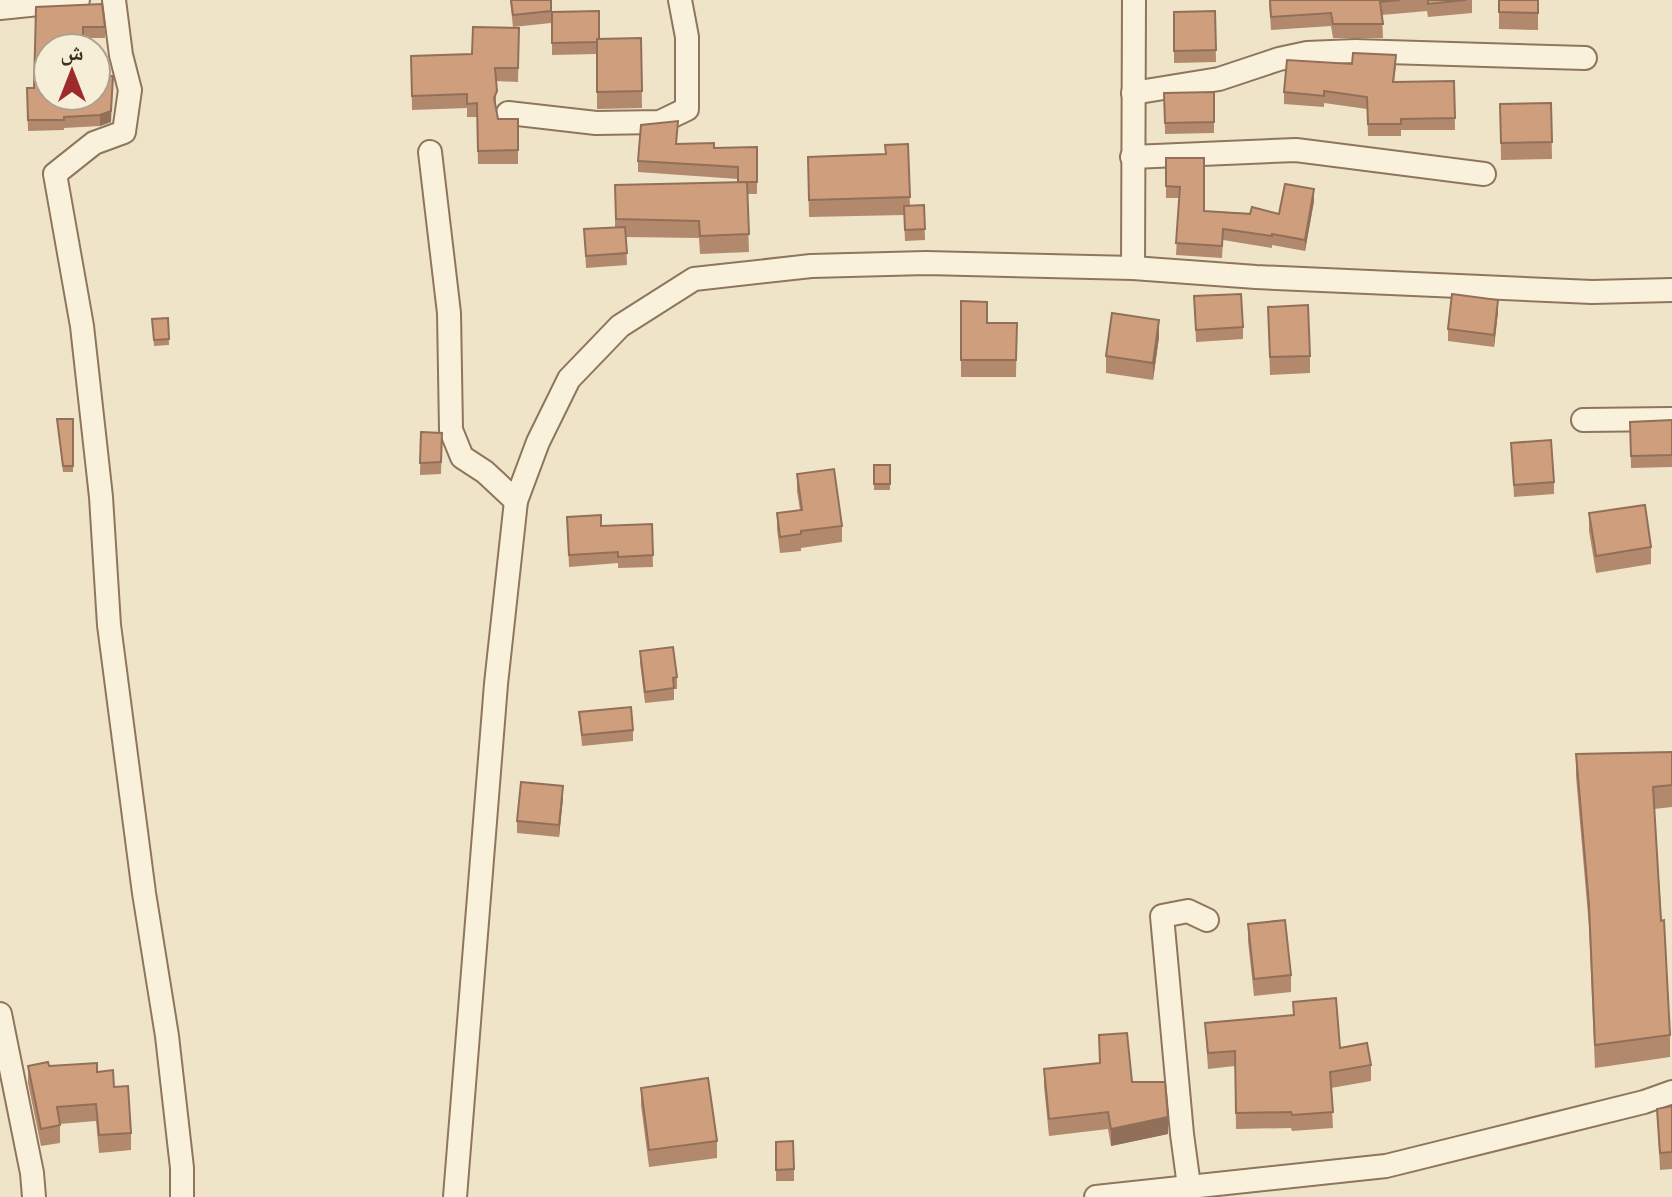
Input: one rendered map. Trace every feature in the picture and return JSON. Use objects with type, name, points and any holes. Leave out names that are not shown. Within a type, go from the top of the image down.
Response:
[{"type":"street","points":[[0,8],[78,0]]},
{"type":"street","points":[[114,0],[121,55],[130,90],[124,132],[94,143],[55,174],[82,326],[101,497],[109,625],[144,893],[167,1036],[182,1168],[182,1197]]},
{"type":"street","points":[[508,113],[596,123],[660,122],[687,109],[687,37],[680,0]]},
{"type":"street","points":[[1133,268],[1134,0]]},
{"type":"street","points":[[1133,93],[1219,79],[1307,53],[1355,51],[1585,58]]},
{"type":"street","points":[[1132,157],[1296,150],[1484,174]]},
{"type":"street","points":[[430,152],[449,313],[451,430],[462,457],[485,472],[516,501]]},
{"type":"street","points":[[455,1197],[496,684],[516,501],[538,442],[569,379],[620,326],[694,279],[811,266],[926,263],[1133,268],[1270,278],[1592,292],[1672,290]]},
{"type":"street","points":[[1583,420],[1672,419]]},
{"type":"street","points":[[1189,1186],[1162,916],[1188,911],[1207,920]]},
{"type":"street","points":[[0,1014],[5,1062],[32,1173],[34,1197]]},
{"type":"street","points":[[1096,1197],[1386,1166],[1644,1102],[1672,1092]]},
{"type":"building","points":[[511,0],[551,0],[551,11],[513,15]]},
{"type":"building","points":[[1270,0],[1400,0],[1380,2],[1383,24],[1333,24],[1331,13],[1271,17]]},
{"type":"building","points":[[1428,0],[1466,0],[1428,4]]},
{"type":"building","points":[[1499,0],[1538,0],[1538,13],[1499,12]]},
{"type":"building","points":[[102,4],[105,27],[83,27],[83,32],[35,32],[36,7]]},
{"type":"building","points":[[599,11],[597,42],[552,43],[552,12]]},
{"type":"building","points":[[1215,11],[1216,50],[1174,51],[1174,12]]},
{"type":"building","points":[[473,27],[519,28],[518,68],[495,68],[497,91],[494,98],[498,119],[518,119],[518,150],[478,151],[477,103],[467,104],[467,94],[412,96],[411,56],[472,54]]},
{"type":"building","points":[[641,38],[642,91],[597,92],[597,39]]},
{"type":"building","points":[[1353,53],[1396,55],[1393,82],[1454,81],[1455,118],[1401,119],[1401,124],[1368,124],[1367,97],[1324,91],[1324,96],[1284,92],[1287,60],[1352,64]]},
{"type":"building","points":[[27,88],[32,88],[32,112],[108,112],[64,117],[64,120],[28,120]]},
{"type":"building","points":[[1214,92],[1214,122],[1165,123],[1164,93]]},
{"type":"building","points":[[1551,103],[1552,142],[1501,143],[1500,104]]},
{"type":"building","points":[[678,121],[676,144],[714,143],[714,148],[757,147],[757,182],[738,182],[738,167],[638,161],[641,125]]},
{"type":"building","points":[[908,144],[910,197],[809,200],[808,157],[886,154],[885,145]]},
{"type":"building","points":[[1166,158],[1204,158],[1204,211],[1250,214],[1252,207],[1279,214],[1285,184],[1314,189],[1305,240],[1223,229],[1222,246],[1176,243],[1180,187],[1166,186]]},
{"type":"building","points":[[747,182],[749,234],[700,236],[699,221],[616,219],[615,185]]},
{"type":"building","points":[[924,205],[925,229],[905,230],[904,206]]},
{"type":"building","points":[[625,227],[627,253],[586,256],[584,229]]},
{"type":"building","points":[[1241,294],[1243,327],[1196,330],[1194,296]]},
{"type":"building","points":[[1452,294],[1498,300],[1494,335],[1448,329]]},
{"type":"building","points":[[961,301],[987,302],[987,323],[1017,323],[1016,360],[961,360]]},
{"type":"building","points":[[1308,305],[1310,356],[1270,357],[1268,307]]},
{"type":"building","points":[[1112,313],[1159,320],[1153,363],[1106,356]]},
{"type":"building","points":[[168,318],[169,339],[154,340],[152,319]]},
{"type":"building","points":[[57,419],[73,419],[73,466],[63,466]]},
{"type":"building","points":[[1672,420],[1672,455],[1631,456],[1630,422]]},
{"type":"building","points":[[421,432],[442,433],[441,462],[420,463]]},
{"type":"building","points":[[1551,440],[1554,482],[1514,485],[1511,443]]},
{"type":"building","points":[[874,465],[890,465],[890,484],[874,484]]},
{"type":"building","points":[[834,469],[842,526],[780,537],[777,513],[802,510],[797,474]]},
{"type":"building","points":[[1645,505],[1651,547],[1596,556],[1589,513]]},
{"type":"building","points":[[601,515],[601,526],[652,524],[653,555],[618,557],[618,552],[569,555],[567,517]]},
{"type":"building","points":[[673,647],[677,677],[673,678],[674,688],[645,692],[640,651]]},
{"type":"building","points":[[631,707],[633,730],[582,735],[579,712]]},
{"type":"building","points":[[1672,752],[1672,785],[1653,787],[1670,1035],[1595,1045],[1589,905],[1576,754]]},
{"type":"building","points":[[521,782],[563,786],[559,825],[517,821]]},
{"type":"building","points":[[1285,920],[1291,975],[1254,979],[1248,924]]},
{"type":"building","points":[[1336,998],[1340,1048],[1367,1043],[1371,1065],[1330,1072],[1333,1112],[1292,1115],[1291,1112],[1236,1113],[1235,1051],[1208,1053],[1205,1023],[1294,1015],[1293,1002]]},
{"type":"building","points":[[1127,1033],[1132,1082],[1165,1082],[1168,1117],[1111,1129],[1108,1112],[1049,1119],[1044,1069],[1100,1063],[1099,1035]]},
{"type":"building","points":[[48,1062],[49,1066],[97,1063],[97,1072],[113,1070],[114,1087],[128,1086],[131,1133],[99,1135],[96,1104],[57,1107],[60,1125],[41,1129],[28,1066]]},
{"type":"building","points":[[708,1078],[717,1141],[649,1150],[641,1088]]},
{"type":"building","points":[[1672,1106],[1672,1152],[1660,1153],[1657,1109]]},
{"type":"building","points":[[793,1141],[794,1169],[776,1170],[776,1142]]}]
